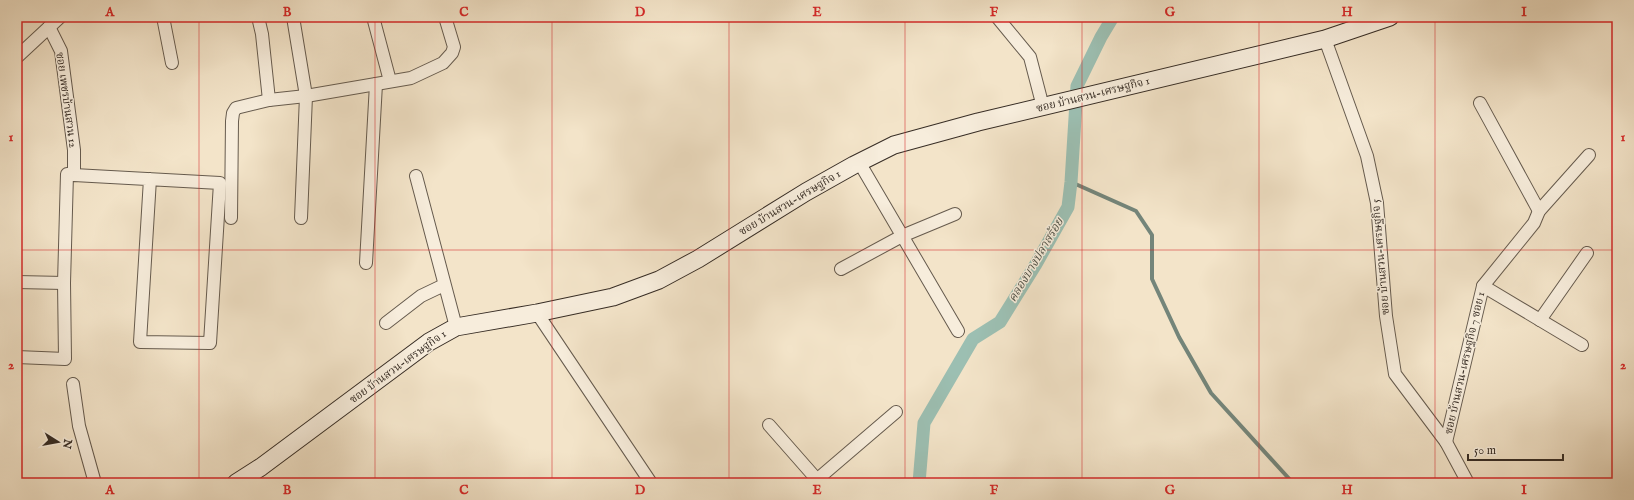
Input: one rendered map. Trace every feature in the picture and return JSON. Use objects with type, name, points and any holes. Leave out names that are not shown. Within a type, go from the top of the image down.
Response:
[{"type":"street","points":[[17,57],[60,17]]},
{"type":"street","points":[[163,17],[172,63]]},
{"type":"street","points":[[258,17],[266,59],[269,100]]},
{"type":"street","points":[[293,17],[306,96],[301,218]]},
{"type":"street","points":[[373,17],[390,81]]},
{"type":"street","points":[[230,218],[233,113],[236,108],[269,100],[306,96],[411,78],[443,62],[452,53],[454,47],[444,17]]},
{"type":"street","points":[[997,17],[1030,57],[1043,107]]},
{"type":"street","name":"ซอย บ้านสวน-เศรษฐกิจ 1","points":[[236,483],[268,462],[429,342],[456,327],[537,313],[613,296],[659,280],[698,259],[806,192],[859,162],[894,145],[978,122],[1325,39],[1390,17]]},
{"type":"street","name":"ซอย เพชรบ้านสวน 12","points":[[49,28],[60,51],[74,150],[74,175]]},
{"type":"street","name":"ซอย บ้านสวน-เศรษฐกิจ 5","points":[[1325,39],[1367,156],[1377,203],[1386,316],[1395,374],[1446,442],[1468,483]]},
{"type":"street","points":[[366,263],[376,84]]},
{"type":"street","points":[[1480,103],[1539,211]]},
{"type":"street","name":"ซอย บ้านสวน-เศรษฐกิจ 7 ซอย 1","points":[[1446,442],[1483,286],[1534,223],[1539,211],[1589,154]]},
{"type":"street","points":[[859,162],[958,331]]},
{"type":"street","points":[[17,357],[65,359],[64,284],[67,174],[220,183],[210,343],[140,342],[150,179]]},
{"type":"street","points":[[416,176],[456,327]]},
{"type":"street","points":[[841,269],[902,236],[955,214]]},
{"type":"street","points":[[1540,320],[1587,253]]},
{"type":"street","points":[[17,282],[64,284]]},
{"type":"street","points":[[386,323],[421,296],[444,284]]},
{"type":"street","points":[[1483,286],[1582,344]]},
{"type":"street","points":[[537,313],[650,483]]},
{"type":"street","points":[[72,384],[79,426],[95,483]]},
{"type":"street","points":[[769,425],[816,482],[896,412]]},
{"type":"waterway","name":"คลองบางปลาสร้อย","points":[[919,483],[924,423],[973,339],[1000,322],[1036,264],[1068,207],[1077,86],[1101,37],[1113,17]]},
{"type":"waterway","points":[[1071,182],[1136,211],[1152,235],[1152,279],[1179,337],[1211,393],[1293,483]]}]
